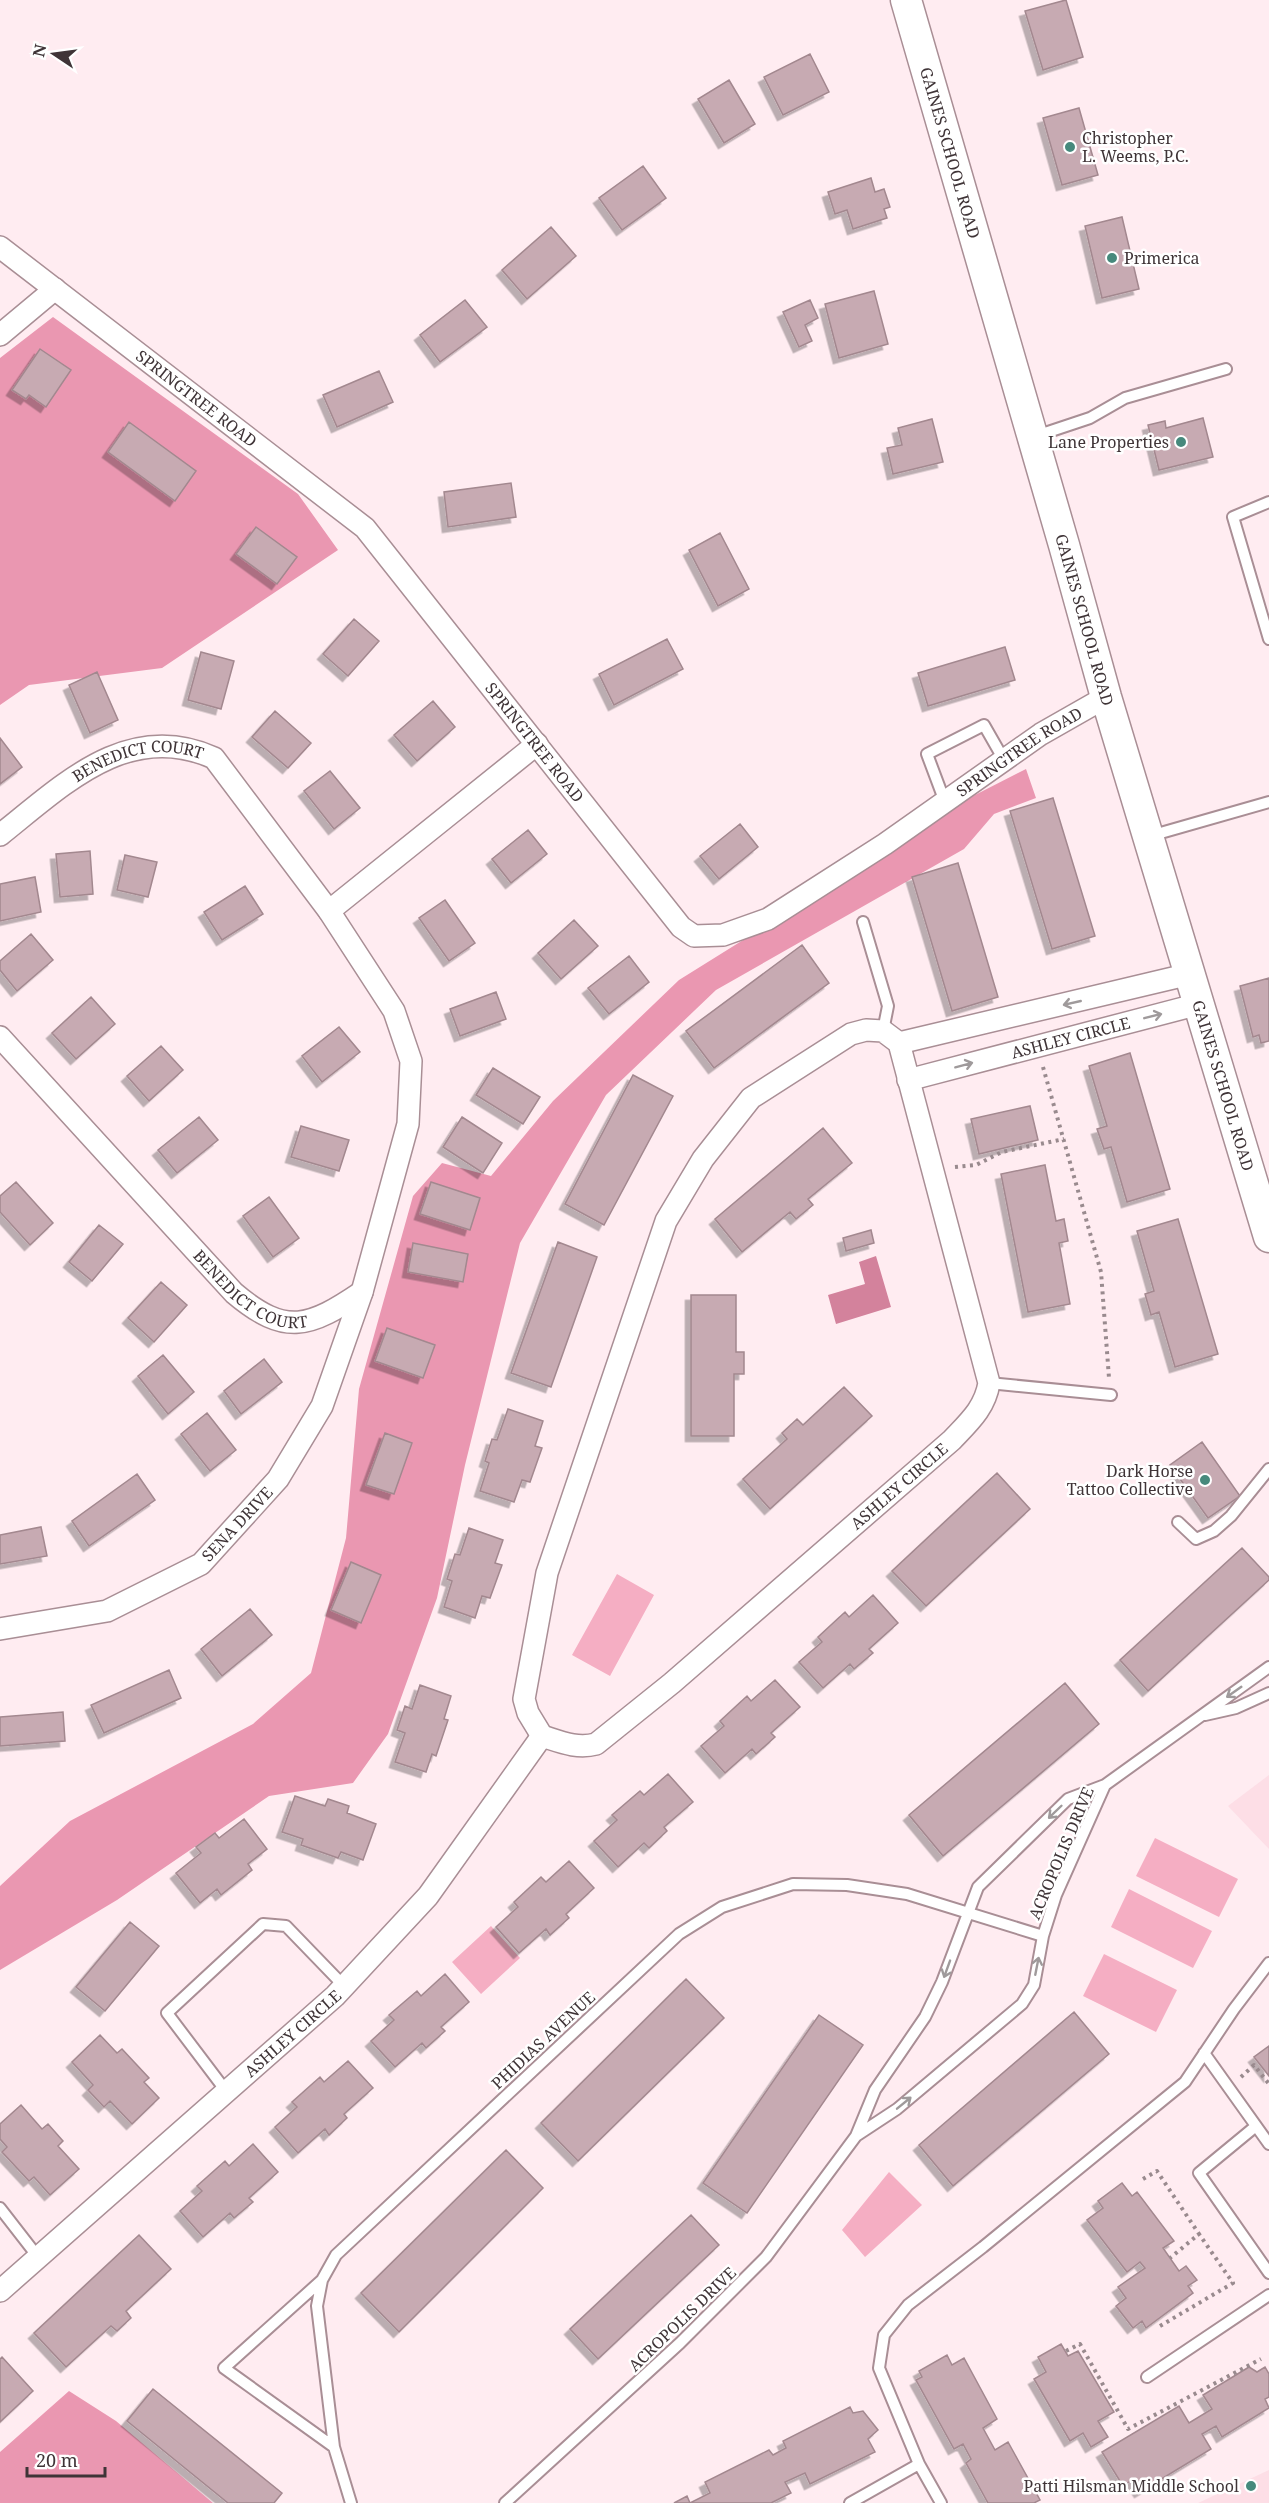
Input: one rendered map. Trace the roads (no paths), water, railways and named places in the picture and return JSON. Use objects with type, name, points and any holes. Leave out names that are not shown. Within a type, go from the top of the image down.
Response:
[{"type":"main road","name":"GAINES SCHOOL ROAD","points":[[906,0],[1106,698],[1269,1237]]},
{"type":"street","name":"SPRINGTREE ROAD","points":[[0,247],[365,528],[681,927],[694,936],[723,935],[768,920],[885,844],[1041,734],[1106,698]]},
{"type":"street","points":[[0,335],[55,289]]},
{"type":"street","points":[[329,911],[537,744]]},
{"type":"street","name":"BENEDICT COURT","points":[[0,835],[81,771],[127,750],[164,746],[196,750],[214,758],[329,911],[394,1011],[411,1061],[408,1124],[362,1292],[327,1316],[304,1322],[284,1322],[254,1310],[234,1293],[0,1037]]},
{"type":"street","name":"ASHLEY CIRCLE","points":[[989,1383],[986,1399],[980,1410],[952,1440],[672,1683],[605,1737],[596,1744],[585,1747],[542,1736],[528,1713],[524,1699],[547,1573],[666,1221],[703,1159],[751,1098],[851,1034],[866,1030],[891,1037],[1190,974]]},
{"type":"street","name":"ASHLEY CIRCLE","points":[[908,1080],[1199,1004]]},
{"type":"street","points":[[891,1037],[908,1080],[989,1383]]},
{"type":"street","name":"SENA DRIVE","points":[[0,1629],[107,1611],[201,1564],[278,1479],[322,1406],[362,1292]]},
{"type":"street","name":"ASHLEY CIRCLE","points":[[0,2291],[344,1986],[428,1896],[542,1736]]},
{"type":"lane","points":[[1032,437],[1090,418],[1125,398],[1226,369]]},
{"type":"lane","points":[[1269,502],[1233,517],[1266,617],[1269,639]]},
{"type":"lane","points":[[945,802],[927,754],[984,725],[1004,760]]},
{"type":"lane","points":[[1149,837],[1269,802]]},
{"type":"lane","points":[[863,922],[888,1006],[891,1037]]},
{"type":"lane","points":[[989,1383],[1111,1395]]},
{"type":"lane","points":[[1178,1522],[1196,1539],[1214,1532],[1231,1516],[1269,1469]]},
{"type":"lane","name":"ACROPOLIS DRIVE","points":[[505,2503],[680,2343],[758,2267],[856,2136],[874,2090],[925,2017],[942,1982],[978,1887],[1068,1799],[1105,1785],[1269,1667]]},
{"type":"lane","name":"ACROPOLIS DRIVE","points":[[1198,1716],[1236,1708],[1269,1693]]},
{"type":"lane","name":"ACROPOLIS DRIVE","points":[[856,2136],[897,2109],[1022,2004],[1034,1985],[1043,1936],[1056,1895],[1105,1785]]},
{"type":"lane","name":"PHIDIAS AVENUE","points":[[351,2503],[334,2447],[317,2306],[322,2280],[336,2255],[679,1934],[722,1907],[793,1884],[836,1885],[907,1894],[1043,1936]]},
{"type":"lane","points":[[226,2091],[167,2013],[263,1924],[286,1926],[344,1986]]},
{"type":"lane","points":[[941,2503],[919,2464],[879,2368],[884,2335],[908,2305],[983,2247],[1185,2082],[1269,1963]]},
{"type":"lane","points":[[1204,2053],[1269,2144]]},
{"type":"lane","points":[[1256,2126],[1199,2173],[1269,2273]]},
{"type":"lane","points":[[0,2208],[38,2257]]},
{"type":"lane","points":[[322,2280],[224,2368],[334,2447]]},
{"type":"lane","points":[[1147,2377],[1269,2295]]},
{"type":"lane","points":[[850,2503],[919,2464]]},
{"type":"place","name":"Christopher L. Weems, P.C.","points":[[1070,147]]},
{"type":"place","name":"Primerica","points":[[1112,258]]},
{"type":"place","name":"Lane Properties","points":[[1181,442]]},
{"type":"place","name":"Dark Horse Tattoo Collective","points":[[1205,1480]]},
{"type":"place","name":"Patti Hilsman Middle School","points":[[1251,2486]]}]
